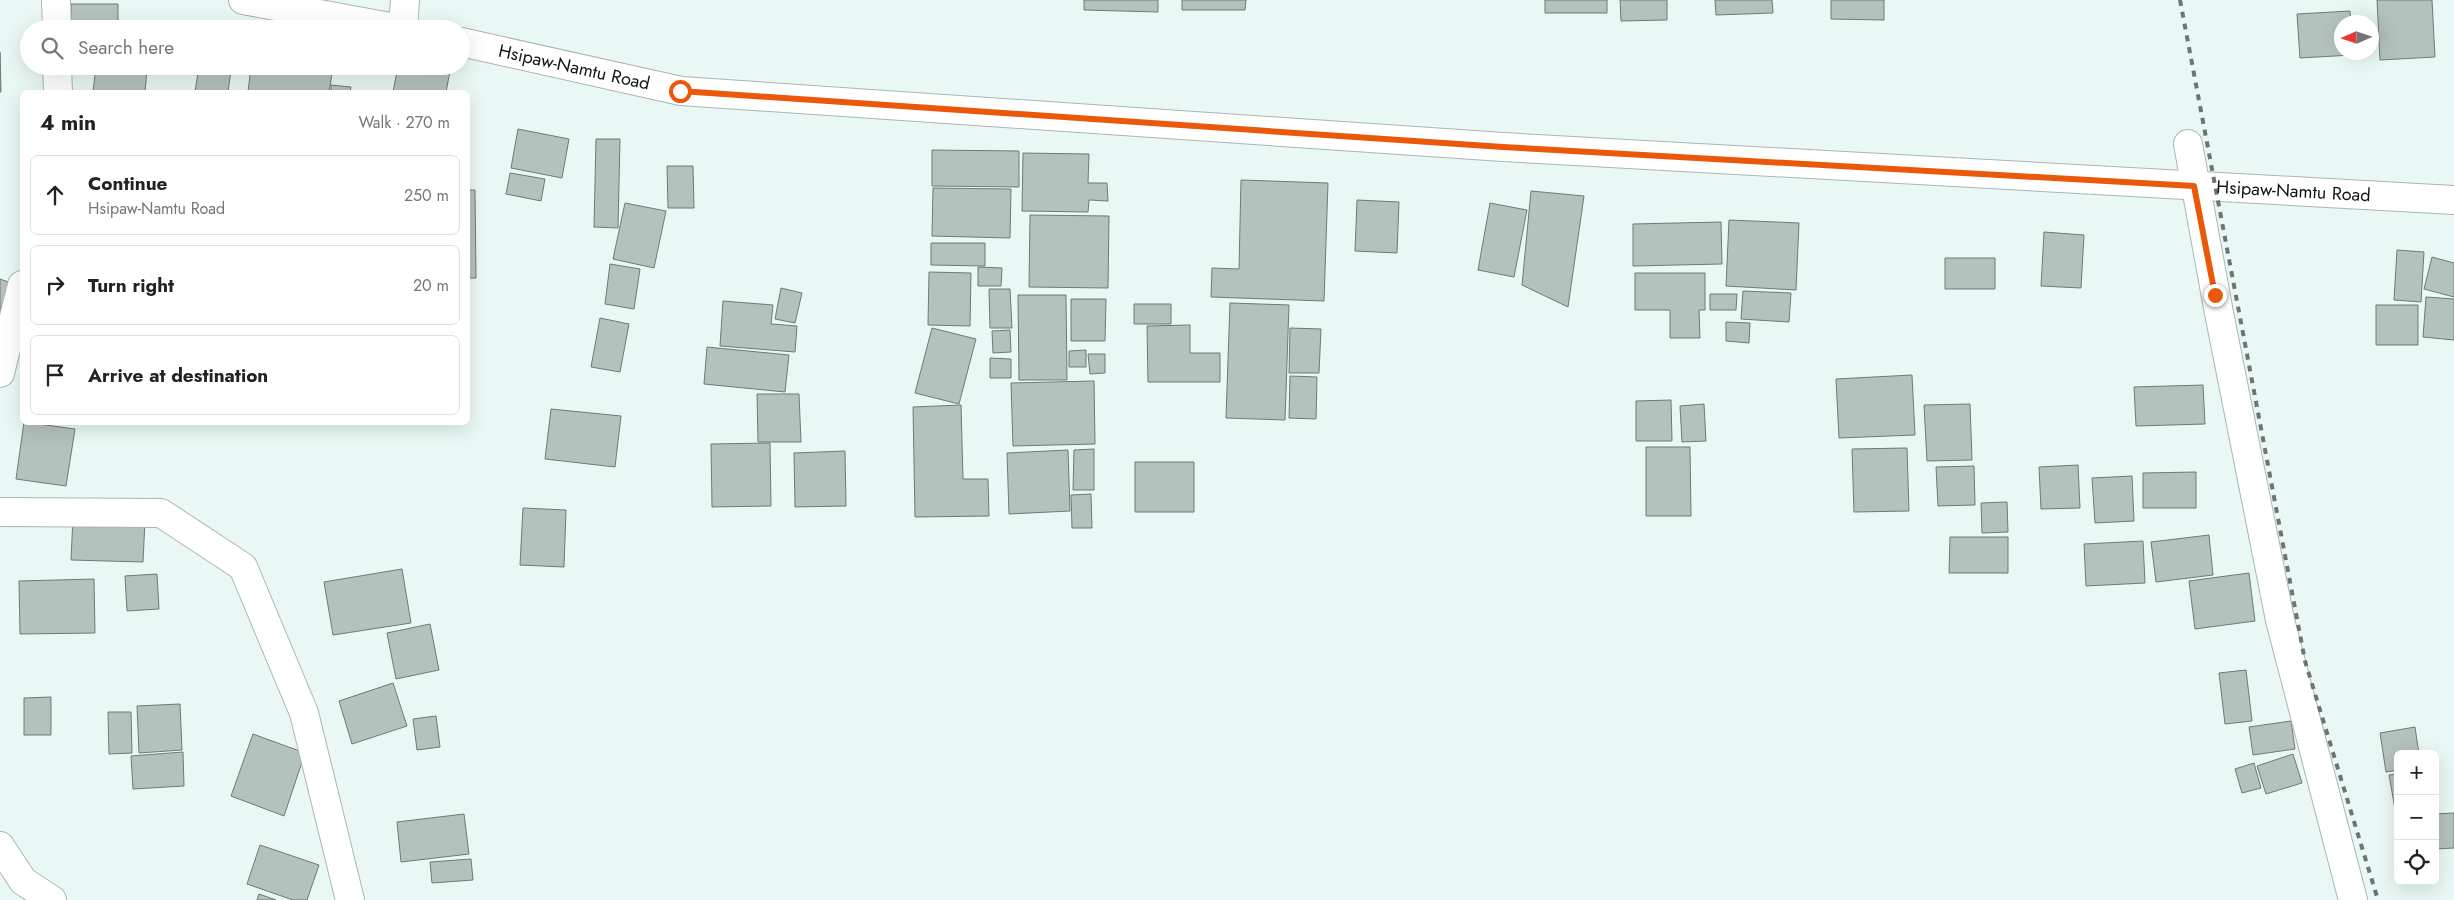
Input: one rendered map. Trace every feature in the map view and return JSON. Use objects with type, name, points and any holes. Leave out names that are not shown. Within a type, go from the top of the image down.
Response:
[{"type":"main road","points":[[56,0],[57,20]]},
{"type":"main road","points":[[243,0],[353,20]]},
{"type":"main road","points":[[403,20],[405,0]]},
{"type":"main road","name":"Hsipaw-Namtu Road","points":[[470,44],[680,91],[1513,148],[2454,200]]},
{"type":"main road","points":[[57,75],[58,90]]},
{"type":"main road","points":[[2188,144],[2194,186],[2280,620],[2353,900]]},
{"type":"main road","points":[[0,373],[20,293]]},
{"type":"main road","points":[[0,512],[160,513],[243,566],[304,713],[350,900]]},
{"type":"main road","points":[[0,846],[23,881],[52,900]]},
{"type":"building","points":[[1084,0],[1158,0],[1158,12],[1084,10]]},
{"type":"building","points":[[1182,0],[1246,0],[1245,10],[1182,10]]},
{"type":"building","points":[[1545,0],[1607,0],[1607,13],[1545,13]]},
{"type":"building","points":[[1620,0],[1667,0],[1667,20],[1621,21]]},
{"type":"building","points":[[1715,0],[1772,0],[1773,13],[1716,15]]},
{"type":"building","points":[[1831,0],[1884,0],[1884,20],[1831,19]]},
{"type":"building","points":[[2377,0],[2432,0],[2435,57],[2380,60]]},
{"type":"building","points":[[71,4],[118,4],[118,20],[71,20]]},
{"type":"building","points":[[2350,11],[2350,15],[2334,15],[2334,56],[2300,58],[2297,14]]},
{"type":"building","points":[[0,52],[1,92],[0,92]]},
{"type":"building","points":[[95,75],[147,75],[145,90],[93,90]]},
{"type":"building","points":[[198,75],[230,75],[228,90],[195,90]]},
{"type":"building","points":[[250,75],[332,75],[329,90],[248,90]]},
{"type":"building","points":[[396,75],[449,75],[446,90],[393,90]]},
{"type":"building","points":[[331,85],[351,87],[350,90],[331,90]]},
{"type":"building","points":[[518,129],[569,139],[562,178],[511,168]]},
{"type":"building","points":[[596,139],[620,139],[618,228],[594,227]]},
{"type":"building","points":[[932,150],[1019,151],[1019,187],[932,186]]},
{"type":"building","points":[[1023,153],[1089,154],[1088,183],[1107,183],[1108,201],[1089,200],[1088,212],[1022,211]]},
{"type":"building","points":[[667,166],[693,166],[694,208],[668,208]]},
{"type":"building","points":[[510,173],[545,179],[541,201],[506,194]]},
{"type":"building","points":[[1241,180],[1328,183],[1324,301],[1211,297],[1212,268],[1239,269]]},
{"type":"building","points":[[933,188],[1011,189],[1010,238],[932,236]]},
{"type":"building","points":[[470,190],[475,190],[476,278],[470,278]]},
{"type":"building","points":[[1531,191],[1584,196],[1568,307],[1522,285]]},
{"type":"building","points":[[1357,200],[1399,202],[1397,253],[1355,251]]},
{"type":"building","points":[[625,203],[666,211],[654,268],[613,259]]},
{"type":"building","points":[[1490,203],[1527,210],[1514,277],[1478,270]]},
{"type":"building","points":[[1030,215],[1109,216],[1108,288],[1029,287]]},
{"type":"building","points":[[1729,220],[1799,223],[1796,290],[1726,286]]},
{"type":"building","points":[[1721,222],[1722,264],[1633,266],[1633,224]]},
{"type":"building","points":[[2044,232],[2084,235],[2081,288],[2041,286]]},
{"type":"building","points":[[931,243],[985,243],[985,266],[931,265]]},
{"type":"building","points":[[2397,250],[2424,252],[2421,302],[2394,300]]},
{"type":"building","points":[[2432,257],[2454,263],[2454,297],[2424,289]]},
{"type":"building","points":[[1945,258],[1995,258],[1995,289],[1945,289]]},
{"type":"building","points":[[610,264],[640,269],[634,309],[605,304]]},
{"type":"building","points":[[978,267],[1002,268],[1001,286],[978,286]]},
{"type":"building","points":[[929,272],[971,273],[970,326],[928,325]]},
{"type":"building","points":[[1635,273],[1705,273],[1705,310],[1699,310],[1700,338],[1670,338],[1670,310],[1635,310]]},
{"type":"building","points":[[0,279],[11,283],[0,311]]},
{"type":"building","points":[[781,288],[802,293],[795,323],[775,319]]},
{"type":"building","points":[[989,289],[1010,289],[1012,328],[990,328]]},
{"type":"building","points":[[1743,291],[1791,293],[1789,322],[1741,319]]},
{"type":"building","points":[[1710,294],[1737,294],[1736,310],[1710,310]]},
{"type":"building","points":[[1018,295],[1066,295],[1067,380],[1019,380]]},
{"type":"building","points":[[2426,297],[2454,299],[2454,340],[2423,337]]},
{"type":"building","points":[[1071,299],[1106,299],[1105,341],[1071,341]]},
{"type":"building","points":[[723,301],[773,305],[771,324],[797,326],[795,352],[720,346]]},
{"type":"building","points":[[1230,303],[1289,305],[1285,420],[1226,418]]},
{"type":"building","points":[[1134,304],[1171,304],[1171,324],[1134,324]]},
{"type":"building","points":[[2376,305],[2418,305],[2418,345],[2376,345]]},
{"type":"building","points":[[600,318],[629,324],[620,372],[591,367]]},
{"type":"building","points":[[1726,322],[1750,323],[1749,343],[1726,341]]},
{"type":"building","points":[[1190,325],[1190,353],[1220,353],[1220,382],[1148,382],[1147,326]]},
{"type":"building","points":[[932,328],[976,339],[959,404],[915,393]]},
{"type":"building","points":[[1290,328],[1321,329],[1319,373],[1289,373]]},
{"type":"building","points":[[1010,330],[1011,352],[993,353],[992,331]]},
{"type":"building","points":[[707,347],[789,355],[785,392],[704,384]]},
{"type":"building","points":[[1086,350],[1086,367],[1069,367],[1069,351]]},
{"type":"building","points":[[1088,354],[1105,354],[1105,373],[1090,374]]},
{"type":"building","points":[[990,358],[1011,359],[1011,378],[990,378]]},
{"type":"building","points":[[1912,375],[1915,435],[1839,438],[1836,379]]},
{"type":"building","points":[[1290,376],[1317,377],[1316,419],[1289,418]]},
{"type":"building","points":[[1094,381],[1095,444],[1013,446],[1011,383]]},
{"type":"building","points":[[2203,385],[2205,424],[2136,426],[2134,387]]},
{"type":"building","points":[[757,394],[799,394],[801,442],[758,442]]},
{"type":"building","points":[[1671,400],[1672,441],[1636,441],[1636,401]]},
{"type":"building","points":[[1704,404],[1706,441],[1682,442],[1680,406]]},
{"type":"building","points":[[1970,404],[1972,460],[1927,461],[1924,405]]},
{"type":"building","points":[[961,405],[963,479],[988,479],[989,516],[915,517],[913,407]]},
{"type":"building","points":[[551,409],[621,416],[615,467],[545,459]]},
{"type":"building","points":[[24,425],[46,425],[75,429],[66,486],[16,479]]},
{"type":"building","points":[[770,443],[771,506],[712,507],[711,444]]},
{"type":"building","points":[[1646,447],[1690,447],[1691,516],[1646,516]]},
{"type":"building","points":[[1907,448],[1909,511],[1854,512],[1852,449]]},
{"type":"building","points":[[1094,449],[1094,490],[1073,490],[1074,450]]},
{"type":"building","points":[[1068,450],[1070,511],[1009,514],[1007,453]]},
{"type":"building","points":[[845,451],[846,506],[795,507],[794,453]]},
{"type":"building","points":[[1135,462],[1194,462],[1194,512],[1135,512]]},
{"type":"building","points":[[2078,465],[2080,508],[2041,509],[2039,467]]},
{"type":"building","points":[[1974,466],[1975,505],[1938,506],[1936,467]]},
{"type":"building","points":[[2196,472],[2196,508],[2143,508],[2143,473]]},
{"type":"building","points":[[2132,476],[2134,521],[2095,523],[2092,478]]},
{"type":"building","points":[[1091,494],[1092,528],[1072,528],[1071,495]]},
{"type":"building","points":[[2007,502],[2008,532],[1982,533],[1981,503]]},
{"type":"building","points":[[523,508],[566,510],[564,567],[520,565]]},
{"type":"building","points":[[73,517],[145,520],[143,562],[71,560]]},
{"type":"building","points":[[2209,535],[2213,575],[2156,582],[2151,542]]},
{"type":"building","points":[[1950,537],[2008,537],[2008,573],[1949,573]]},
{"type":"building","points":[[2143,541],[2145,583],[2086,586],[2084,544]]},
{"type":"building","points":[[402,569],[411,623],[333,635],[324,582]]},
{"type":"building","points":[[2249,573],[2255,621],[2195,629],[2189,581]]},
{"type":"building","points":[[157,574],[159,609],[127,611],[125,576]]},
{"type":"building","points":[[94,579],[95,633],[20,634],[19,581]]},
{"type":"building","points":[[430,624],[439,670],[396,679],[387,633]]},
{"type":"building","points":[[2246,670],[2252,721],[2225,724],[2219,673]]},
{"type":"building","points":[[393,683],[407,726],[352,744],[339,701]]},
{"type":"building","points":[[51,697],[51,735],[24,735],[24,698]]},
{"type":"building","points":[[180,704],[182,750],[139,753],[137,706]]},
{"type":"building","points":[[108,712],[131,712],[132,753],[109,754]]},
{"type":"building","points":[[436,716],[440,747],[417,750],[413,719]]},
{"type":"building","points":[[2291,721],[2295,749],[2253,755],[2249,727]]},
{"type":"building","points":[[2415,727],[2418,750],[2394,750],[2394,771],[2386,772],[2380,733]]},
{"type":"building","points":[[253,734],[305,753],[284,816],[231,796]]},
{"type":"building","points":[[183,752],[184,786],[133,789],[131,756]]},
{"type":"building","points":[[2293,754],[2302,783],[2266,794],[2257,766]]},
{"type":"building","points":[[2254,763],[2261,788],[2242,793],[2235,769]]},
{"type":"building","points":[[2394,774],[2394,803],[2389,775]]},
{"type":"building","points":[[2454,813],[2454,848],[2439,849],[2439,814]]},
{"type":"building","points":[[464,814],[469,854],[401,862],[397,822]]},
{"type":"building","points":[[260,845],[319,865],[307,900],[293,900],[247,884]]},
{"type":"building","points":[[471,859],[473,880],[432,883],[430,862]]},
{"type":"building","points":[[259,894],[276,900],[257,900]]},
{"type":"railway","points":[[2180,0],[2305,661],[2378,900]]},
{"type":"route","points":[[680,91],[1503,147],[2194,186],[2215,295]]}]
